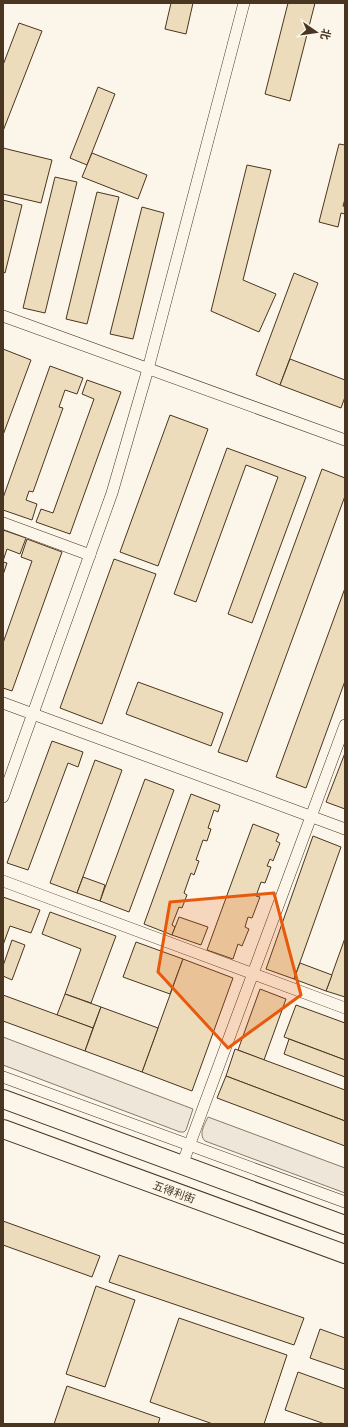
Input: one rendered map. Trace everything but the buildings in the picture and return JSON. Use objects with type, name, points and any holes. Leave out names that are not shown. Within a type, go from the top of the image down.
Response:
[{"type":"main road","points":[[3,1099],[345,1225]]},
{"type":"main road","name":"五得利街","points":[[3,1129],[345,1254]]},
{"type":"street","points":[[3,797],[112,492],[148,369],[244,3]]},
{"type":"street","points":[[3,316],[345,440]]},
{"type":"street","points":[[3,523],[90,555]]},
{"type":"street","points":[[3,703],[345,829]]},
{"type":"street","points":[[182,1165],[345,725]]},
{"type":"street","points":[[3,881],[345,1008]]},
{"type":"street","points":[[3,1077],[345,1202]]},
{"type":"highlighted area","points":[[274,893],[301,995],[228,1048],[158,972],[170,902]]},
{"type":"shaded area","points":[[3,1037],[193,1109],[186,1130],[184,1132],[180,1132],[3,1065]]},
{"type":"shaded area","points":[[208,1117],[345,1168],[345,1193],[205,1141],[202,1132]]}]
